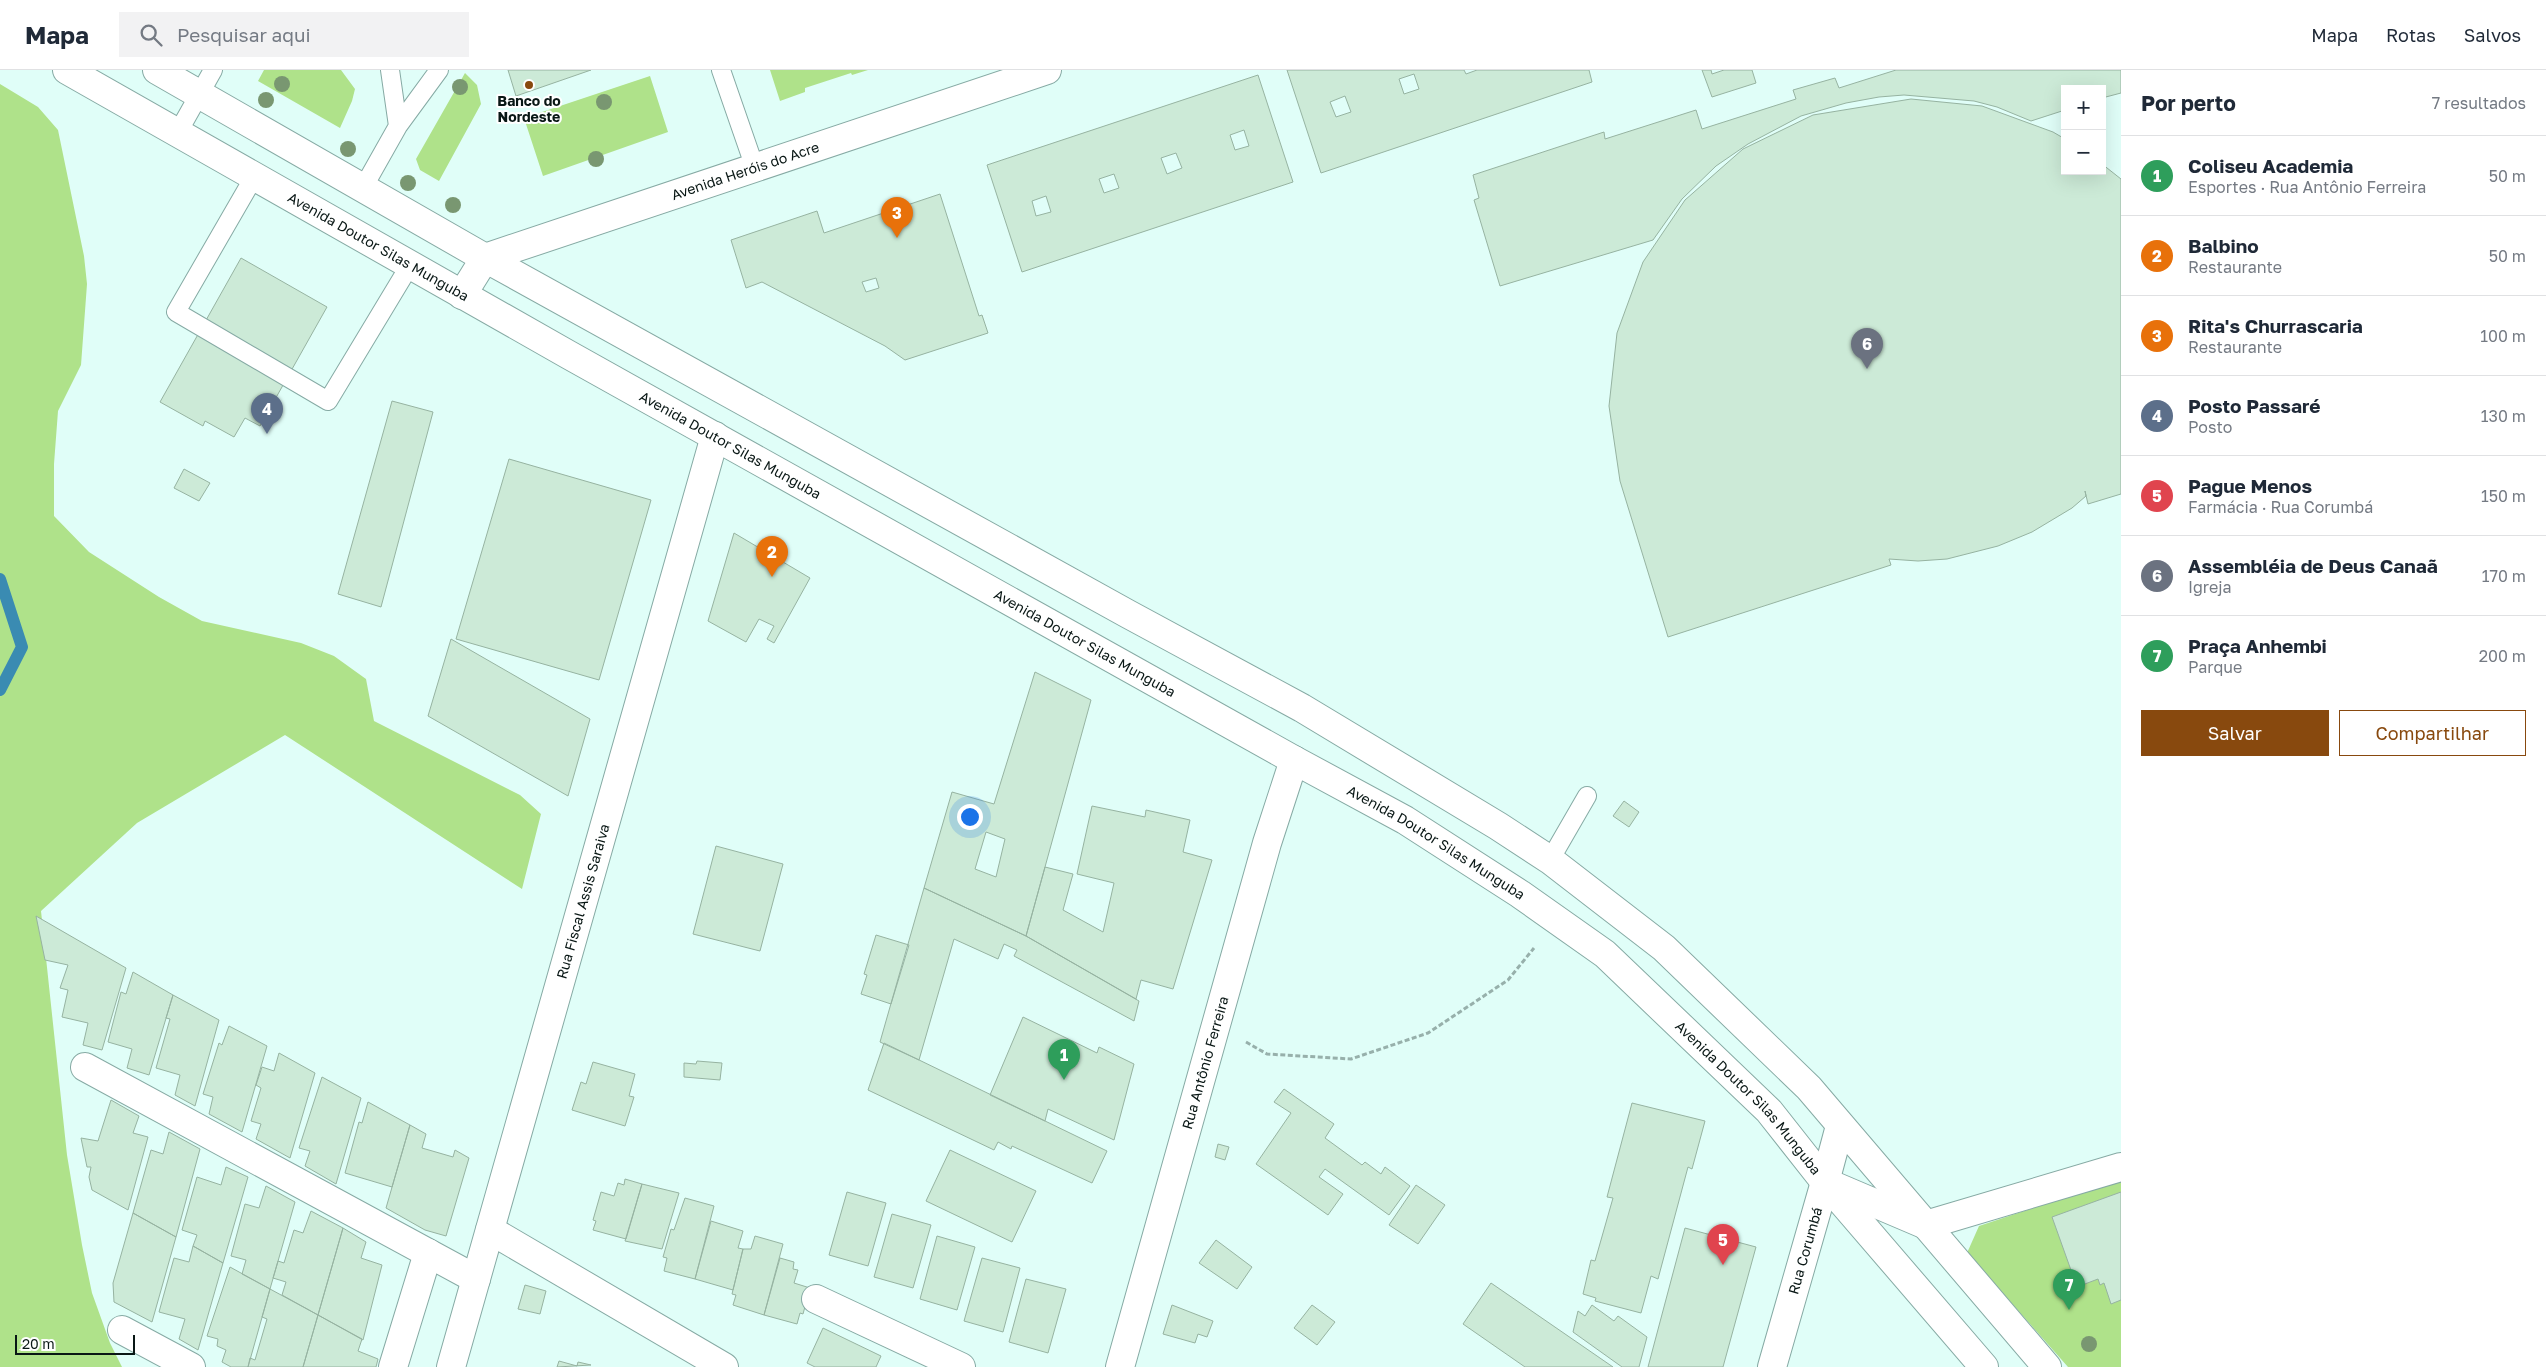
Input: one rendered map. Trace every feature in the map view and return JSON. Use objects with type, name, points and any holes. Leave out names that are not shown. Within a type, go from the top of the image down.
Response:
[{"type":"main road","name":"Avenida Doutor Silas Munguba","points":[[67,70],[462,295],[1294,760],[1405,820],[1520,894],[1605,954],[1769,1111],[1825,1182],[1984,1367]]},
{"type":"main road","points":[[157,70],[485,258],[1128,614],[1302,708],[1498,826],[1550,860],[1664,948],[1809,1088],[2047,1367]]},
{"type":"main road","name":"Avenida Heróis do Acre","points":[[485,258],[1046,70]]},
{"type":"main road","points":[[462,295],[485,258]]},
{"type":"main road","name":"Rua Fiscal Assis Saraiva","points":[[451,1367],[715,436]]},
{"type":"main road","name":"Rua Antônio Ferreira","points":[[1120,1367],[1268,843],[1294,760]]},
{"type":"main road","points":[[85,1068],[476,1279]]},
{"type":"main road","name":"Rua Corumbá","points":[[1772,1367],[1840,1126]]},
{"type":"main road","points":[[1825,1182],[1926,1226],[2121,1167]]},
{"type":"main road","points":[[490,1230],[724,1367]]},
{"type":"main road","points":[[393,1367],[428,1253]]},
{"type":"main road","points":[[816,1299],[928,1360],[961,1367]]},
{"type":"main road","points":[[122,1330],[191,1367]]},
{"type":"lane","points":[[177,134],[213,70]]},
{"type":"lane","points":[[390,70],[398,126]]},
{"type":"lane","points":[[363,188],[398,126],[439,70]]},
{"type":"lane","points":[[721,70],[755,168]]},
{"type":"lane","points":[[254,177],[176,312],[328,401],[410,265]]},
{"type":"lane","points":[[1550,860],[1587,796]]},
{"type":"path","points":[[1216,1026],[1267,1054],[1351,1059],[1428,1033],[1508,980],[1557,921]]},
{"type":"green space","points":[[264,70],[341,70],[355,89],[352,101],[340,128],[258,81]]},
{"type":"green space","points":[[770,70],[868,70],[852,75],[851,73],[805,88],[805,92],[780,101]]},
{"type":"green space","points":[[465,73],[477,85],[481,104],[439,181],[420,170],[416,159]]},
{"type":"green space","points":[[650,76],[668,132],[543,176],[524,118]]},
{"type":"green space","points":[[0,84],[38,107],[58,130],[84,256],[87,284],[81,365],[58,411],[54,464],[54,516],[89,552],[159,597],[202,621],[301,643],[334,656],[366,679],[374,721],[520,795],[541,814],[522,889],[285,735],[137,823],[41,911],[67,1155],[82,1245],[92,1293],[110,1343],[122,1367],[0,1367]]},
{"type":"green space","points":[[2121,1179],[2121,1367],[2068,1367],[1967,1253],[1979,1226]]},
{"type":"building","name":"Banco do Nordeste","points":[[508,70],[591,70],[516,96]]},
{"type":"building","points":[[1287,70],[1464,70],[1466,74],[1477,70],[1589,70],[1592,82],[1321,173]],"holes":[[[1414,74],[1419,89],[1404,94],[1399,79]],[[1345,96],[1351,112],[1336,117],[1330,102]]]},
{"type":"building","points":[[1702,70],[1711,70],[1712,74],[1724,70],[1752,70],[1756,83],[1712,97]]},
{"type":"building","points":[[1896,70],[2121,70],[2121,93],[2106,97],[2106,85],[2061,85],[2061,111],[2031,121],[1997,107],[1974,101],[1904,95],[1846,103],[1801,116],[1748,144],[1716,166],[1682,199],[1653,240],[1500,286],[1474,200],[1479,198],[1473,175],[1604,132],[1605,139],[1696,110],[1702,129],[1796,99],[1793,90],[1835,78],[1839,88]]},
{"type":"building","points":[[1258,75],[1293,182],[1022,272],[987,165]],"holes":[[[1244,130],[1249,146],[1235,150],[1230,135]],[[1176,153],[1182,168],[1167,174],[1161,158]],[[1114,174],[1119,188],[1104,193],[1099,179]],[[1046,196],[1051,212],[1036,216],[1032,201]]]},
{"type":"building","points":[[1911,99],[1982,106],[2061,137],[2061,175],[2106,175],[2106,167],[2121,179],[2121,494],[2088,504],[2085,491],[2086,496],[2072,508],[2032,532],[1998,546],[1947,559],[1918,561],[1889,559],[1891,565],[1668,637],[1620,481],[1609,406],[1617,333],[1643,262],[1685,200],[1743,149],[1813,115]]},
{"type":"building","points":[[940,194],[979,316],[982,315],[988,333],[905,360],[885,346],[762,282],[746,288],[731,240],[817,211],[824,233]],"holes":[[[876,278],[879,288],[866,292],[862,282]]]},
{"type":"building","points":[[241,258],[327,307],[260,426],[245,418],[234,437],[205,421],[203,426],[160,402]]},
{"type":"building","points":[[392,401],[433,412],[381,607],[338,594]]},
{"type":"building","points":[[509,459],[651,500],[599,680],[456,639]]},
{"type":"building","points":[[184,469],[210,483],[199,501],[174,488]]},
{"type":"building","points":[[734,533],[810,578],[774,643],[767,639],[774,626],[759,619],[746,642],[708,621]]},
{"type":"building","points":[[451,639],[590,719],[568,796],[428,716]]},
{"type":"building","points":[[1035,672],[1091,700],[1026,936],[924,888],[952,792],[994,804]],"holes":[[[986,832],[1005,839],[996,877],[975,869]]]},
{"type":"building","points":[[1624,801],[1639,812],[1629,827],[1613,816]]},
{"type":"building","points":[[1092,806],[1145,817],[1146,810],[1190,820],[1183,852],[1212,860],[1173,989],[1141,980],[1136,999],[1026,936],[1045,867],[1073,874],[1063,910],[1103,932],[1114,883],[1077,874]]},
{"type":"building","points":[[716,846],[783,864],[760,951],[693,934]]},
{"type":"building","points":[[924,888],[1026,936],[1139,1001],[1134,1021],[1014,956],[1017,950],[1004,944],[998,959],[954,939],[919,1060],[880,1042]]},
{"type":"building","points":[[36,916],[126,968],[102,1050],[83,1045],[88,1023],[62,1017],[68,990],[60,988],[68,965],[45,960]]},
{"type":"building","points":[[876,935],[909,945],[891,1004],[861,994],[867,975],[864,974]]},
{"type":"building","points":[[133,972],[173,995],[149,1075],[127,1068],[132,1049],[108,1042],[121,992],[126,994]]},
{"type":"building","points":[[173,995],[219,1020],[195,1106],[175,1095],[180,1075],[156,1068],[170,1019],[166,1018]]},
{"type":"building","points":[[1023,1017],[1097,1053],[1099,1047],[1134,1064],[1114,1140],[1048,1109],[1045,1121],[990,1095]]},
{"type":"building","points":[[229,1026],[267,1046],[242,1132],[209,1114],[213,1097],[203,1094],[219,1043],[222,1045]]},
{"type":"building","points":[[884,1043],[1107,1151],[1092,1183],[1012,1146],[1011,1149],[998,1142],[994,1150],[868,1090]]},
{"type":"building","points":[[279,1053],[315,1073],[290,1158],[256,1139],[261,1124],[251,1121],[261,1088],[256,1085],[262,1067],[274,1071]]},
{"type":"building","points":[[697,1061],[722,1063],[720,1080],[684,1077],[684,1063],[696,1064]]},
{"type":"building","points":[[593,1062],[635,1074],[629,1096],[634,1097],[625,1126],[572,1110],[581,1082],[586,1084]]},
{"type":"building","points":[[322,1077],[361,1098],[336,1184],[305,1166],[310,1151],[299,1148]]},
{"type":"building","points":[[1284,1089],[1334,1124],[1325,1138],[1362,1165],[1365,1162],[1381,1174],[1385,1167],[1410,1186],[1389,1215],[1325,1169],[1319,1177],[1343,1194],[1328,1215],[1256,1164],[1291,1113],[1274,1102]]},
{"type":"building","points":[[111,1100],[139,1116],[133,1133],[148,1137],[128,1210],[92,1190],[89,1177],[91,1167],[87,1167],[81,1138],[98,1141]]},
{"type":"building","points":[[368,1102],[410,1125],[392,1187],[345,1173],[359,1122],[362,1123]]},
{"type":"building","points":[[1632,1103],[1705,1121],[1692,1169],[1688,1167],[1658,1279],[1651,1276],[1641,1313],[1595,1301],[1596,1298],[1583,1294],[1591,1260],[1595,1261],[1613,1198],[1607,1197]]},
{"type":"building","points":[[410,1125],[426,1134],[422,1148],[453,1157],[455,1150],[469,1158],[446,1236],[425,1230],[386,1208]]},
{"type":"building","points":[[169,1132],[200,1149],[176,1237],[133,1213],[151,1150],[163,1154]]},
{"type":"building","points":[[1218,1144],[1229,1147],[1225,1160],[1215,1157]]},
{"type":"building","points":[[950,1150],[1036,1191],[1012,1242],[926,1201]]},
{"type":"building","points":[[226,1167],[248,1177],[223,1263],[193,1246],[197,1235],[182,1230],[197,1177],[221,1185]]},
{"type":"building","points":[[625,1179],[642,1184],[626,1239],[593,1230],[596,1221],[593,1220],[601,1192],[614,1196],[618,1183],[624,1185]]},
{"type":"building","points":[[642,1184],[679,1193],[662,1249],[625,1241]]},
{"type":"building","points":[[1416,1185],[1445,1205],[1418,1244],[1389,1225]]},
{"type":"building","points":[[266,1186],[295,1202],[270,1289],[242,1274],[246,1260],[231,1256],[245,1204],[259,1208]]},
{"type":"building","points":[[847,1192],[886,1203],[868,1266],[829,1255]]},
{"type":"building","points":[[2121,1192],[2121,1300],[2111,1304],[2104,1283],[2100,1285],[2098,1279],[2077,1287],[2052,1217]]},
{"type":"building","points":[[685,1198],[714,1206],[695,1279],[664,1271],[667,1258],[663,1257],[671,1229],[674,1230]]},
{"type":"building","points":[[311,1211],[343,1228],[318,1315],[282,1295],[286,1282],[273,1278],[278,1261],[284,1263],[294,1230],[303,1233]]},
{"type":"building","points":[[133,1213],[176,1237],[152,1322],[114,1302],[113,1283]]},
{"type":"building","points":[[892,1214],[931,1225],[913,1288],[874,1277]]},
{"type":"building","points":[[711,1221],[743,1231],[738,1248],[743,1249],[733,1290],[695,1279]]},
{"type":"building","points":[[343,1228],[366,1242],[361,1258],[382,1265],[363,1340],[318,1315]]},
{"type":"building","points":[[1685,1228],[1756,1247],[1723,1367],[1648,1367]]},
{"type":"building","points":[[755,1236],[783,1244],[764,1315],[733,1305],[736,1295],[732,1294],[743,1249],[751,1249]]},
{"type":"building","points":[[937,1236],[975,1247],[957,1310],[920,1299]]},
{"type":"building","points":[[1216,1240],[1252,1267],[1237,1289],[1199,1263]]},
{"type":"building","points":[[193,1246],[223,1263],[198,1350],[179,1339],[185,1319],[159,1312],[174,1258],[189,1262]]},
{"type":"building","points":[[780,1258],[794,1262],[793,1269],[798,1270],[794,1283],[810,1288],[803,1314],[800,1313],[797,1324],[764,1315]]},
{"type":"building","points":[[982,1258],[1020,1268],[1003,1332],[964,1321]]},
{"type":"building","points":[[230,1267],[270,1289],[248,1367],[231,1367],[222,1362],[226,1350],[217,1346],[218,1339],[207,1336]]},
{"type":"building","points":[[1026,1279],[1066,1289],[1048,1353],[1009,1342]]},
{"type":"building","points":[[1491,1283],[1613,1367],[1525,1367],[1463,1324]]},
{"type":"building","points":[[525,1285],[546,1291],[540,1314],[518,1309]]},
{"type":"building","points":[[270,1289],[318,1315],[303,1367],[248,1367],[250,1358],[255,1360],[267,1319],[262,1317]]},
{"type":"building","points":[[1172,1305],[1213,1321],[1207,1337],[1198,1334],[1195,1343],[1163,1334]]},
{"type":"building","points":[[1312,1305],[1335,1322],[1317,1345],[1294,1328]]},
{"type":"building","points":[[1592,1305],[1614,1321],[1618,1316],[1647,1337],[1639,1367],[1622,1367],[1573,1332],[1578,1311],[1585,1316]]},
{"type":"building","points":[[318,1315],[362,1339],[358,1351],[378,1359],[376,1367],[303,1367]]},
{"type":"building","points":[[823,1328],[881,1356],[876,1367],[815,1367],[807,1363]]},
{"type":"building","points":[[559,1361],[576,1366],[557,1367]]},
{"type":"building","points":[[578,1362],[591,1365],[577,1366]]},
{"type":"waterway","points":[[0,579],[22,647],[0,690]]},
{"type":"place","name":"Banco do Nordeste","points":[[529,85]]},
{"type":"place","name":"Rita's Churrascaria","points":[[897,238]]},
{"type":"place","name":"Assembléia de Deus Canaã","points":[[1867,369]]},
{"type":"place","name":"Posto Passaré","points":[[267,434]]},
{"type":"place","name":"Balbino","points":[[772,577]]},
{"type":"place","name":"Coliseu Academia","points":[[1064,1080]]},
{"type":"place","name":"Pague Menos","points":[[1723,1265]]},
{"type":"place","name":"Praça Anhembi","points":[[2069,1310]]}]
